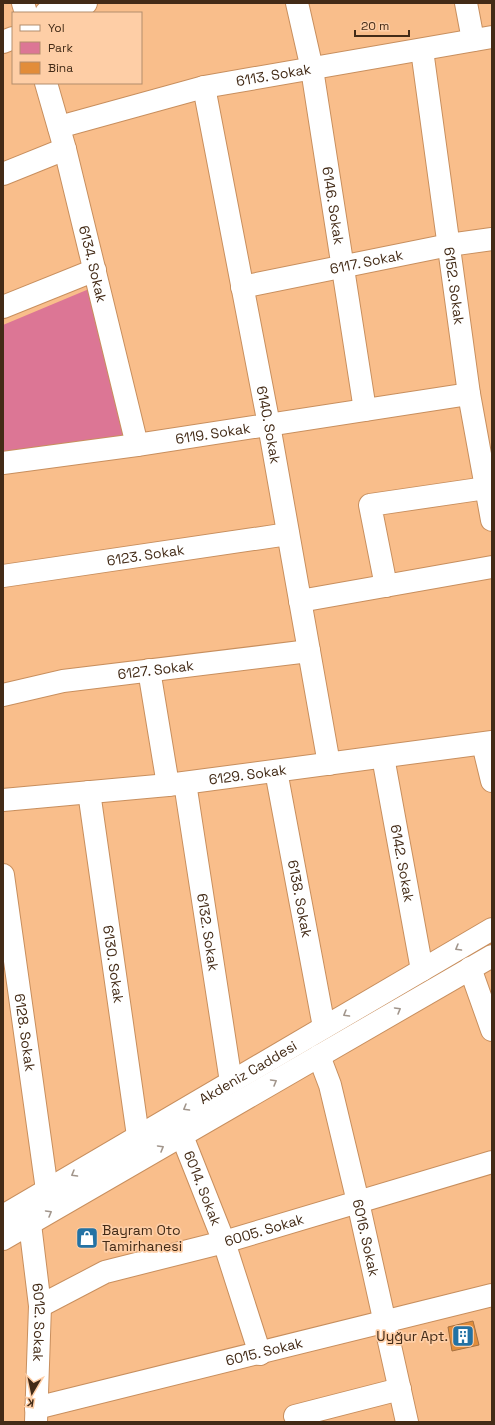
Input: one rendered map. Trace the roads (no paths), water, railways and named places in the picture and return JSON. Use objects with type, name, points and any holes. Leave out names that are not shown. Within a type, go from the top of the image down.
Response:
[{"type":"street","points":[[50,12],[86,3]]},
{"type":"street","name":"6146. Sokak","points":[[298,3],[312,69],[366,410]]},
{"type":"street","points":[[466,3],[482,39]]},
{"type":"street","name":"6113. Sokak","points":[[59,126],[204,87],[482,39]]},
{"type":"street","name":"6152. Sokak","points":[[422,50],[469,394],[492,520]]},
{"type":"street","name":"6134. Sokak","points":[[46,84],[65,149],[137,445]]},
{"type":"street","name":"6140. Sokak","points":[[204,87],[268,425],[329,764]]},
{"type":"street","points":[[3,174],[65,149]]},
{"type":"street","name":"6117. Sokak","points":[[242,287],[449,245],[492,239]]},
{"type":"street","points":[[3,307],[95,270]]},
{"type":"street","name":"6119. Sokak","points":[[3,463],[137,445],[469,394]]},
{"type":"street","points":[[386,586],[370,505],[486,488]]},
{"type":"street","name":"6123. Sokak","points":[[3,576],[288,534]]},
{"type":"street","points":[[300,601],[492,567]]},
{"type":"street","name":"6127. Sokak","points":[[3,695],[63,681],[309,651]]},
{"type":"street","name":"6132. Sokak","points":[[149,670],[177,784],[231,1082]]},
{"type":"street","points":[[488,743],[492,781]]},
{"type":"street","name":"6129. Sokak","points":[[3,800],[177,784],[488,743]]},
{"type":"street","name":"6142. Sokak","points":[[383,757],[422,970]]},
{"type":"street","name":"6138. Sokak","points":[[276,771],[324,1027]]},
{"type":"street","name":"6130. Sokak","points":[[89,792],[138,1136]]},
{"type":"street","points":[[3,795],[3,800]]},
{"type":"street","name":"6128. Sokak","points":[[3,875],[47,1190]]},
{"type":"street","name":"Akdeniz Caddesi","points":[[3,1216],[492,928]]},
{"type":"street","name":"Akdeniz Caddesi","points":[[3,1239],[492,956]]},
{"type":"street","points":[[470,968],[492,1030]]},
{"type":"street","name":"6016. Sokak","points":[[319,1056],[330,1085],[358,1202],[407,1422]]},
{"type":"street","name":"6014. Sokak","points":[[182,1136],[224,1242],[260,1354]]},
{"type":"street","name":"6005. Sokak","points":[[40,1306],[105,1272],[224,1242],[492,1162]]},
{"type":"street","name":"6012. Sokak","points":[[30,1224],[40,1306],[36,1415]]},
{"type":"street","name":"6015. Sokak","points":[[36,1415],[260,1354],[492,1295]]},
{"type":"street","points":[[295,1416],[400,1389]]},
{"type":"place","name":"Bayram Oto Tamirhanesi","points":[[87,1238]]},
{"type":"place","name":"Uyğur Apt.","points":[[463,1336]]}]
